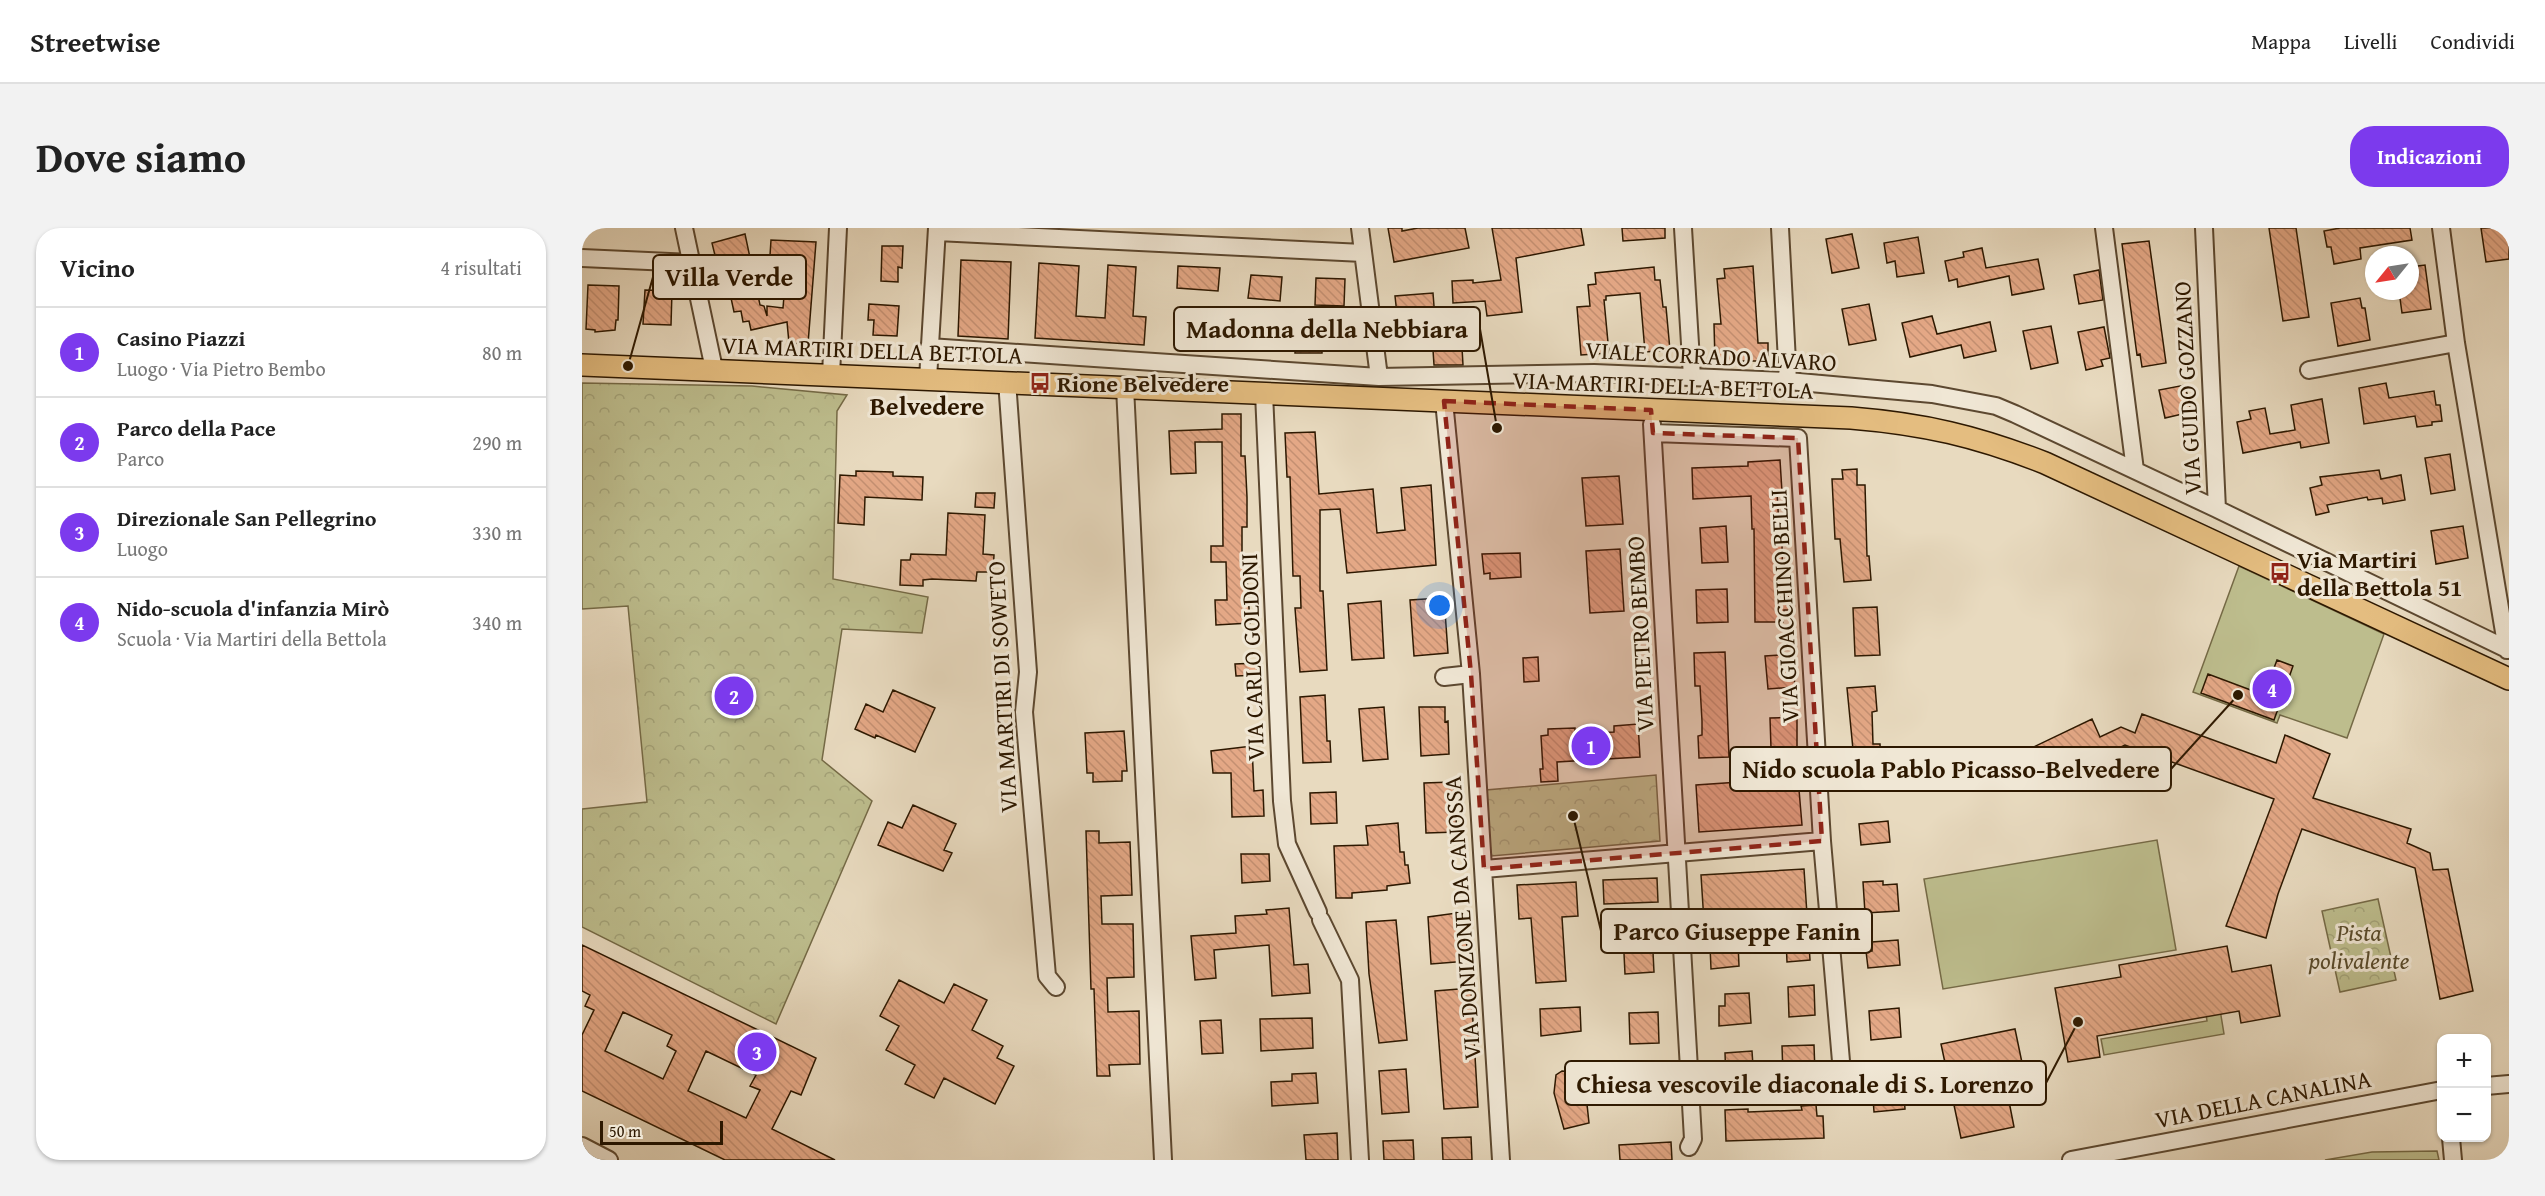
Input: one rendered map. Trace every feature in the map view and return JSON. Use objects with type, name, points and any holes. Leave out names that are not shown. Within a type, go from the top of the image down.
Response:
[{"type":"main road","name":"VIA MARTIRI DELLA BETTOLA","points":[[582,365],[1007,381],[1862,419],[1915,424],[1980,439],[2045,463],[2509,679]]},
{"type":"street","points":[[684,228],[714,369]]},
{"type":"street","points":[[831,375],[838,228]]},
{"type":"street","points":[[1360,228],[1378,377]]},
{"type":"street","points":[[1683,228],[1692,377]]},
{"type":"street","points":[[1780,228],[1788,381]]},
{"type":"street","points":[[2104,228],[2135,470]]},
{"type":"street","name":"VIA GUIDO GOZZANO","points":[[2204,228],[2217,510],[2508,650]]},
{"type":"street","points":[[2441,228],[2456,343],[2508,650]]},
{"type":"street","points":[[928,379],[937,230],[1363,253]]},
{"type":"street","points":[[582,258],[692,263]]},
{"type":"street","points":[[2309,370],[2456,343]]},
{"type":"street","name":"VIALE CORRADO ALVARO","points":[[929,347],[1378,377],[1594,373],[1788,381],[1932,394],[1996,406],[2217,510]]},
{"type":"street","name":"VIA MARTIRI DI SOWETO","points":[[1007,381],[1028,672],[1024,712],[1047,976],[1056,987]]},
{"type":"street","points":[[1125,387],[1162,1160]]},
{"type":"street","name":"VIA CARLO GOLDONI","points":[[1264,393],[1282,801],[1287,844],[1350,980],[1360,1160]]},
{"type":"street","name":"VIA DONIZONE DA CANOSSA","points":[[1443,401],[1471,674],[1501,1160]]},
{"type":"street","name":"VIA PIETRO BEMBO","points":[[1652,410],[1693,1139],[1689,1147]]},
{"type":"street","name":"VIA GIOACCHINO BELLI","points":[[1653,433],[1798,438],[1822,841],[1844,1096]]},
{"type":"street","points":[[1444,677],[1471,674]]},
{"type":"street","points":[[1484,869],[1677,855],[1822,841]]},
{"type":"street","points":[[2491,1086],[2509,1084]]},
{"type":"street","name":"VIA DELLA CANALINA","points":[[2071,1160],[2093,1158],[2437,1091]]},
{"type":"street","points":[[2451,1142],[2453,1160]]},
{"type":"street","points":[[582,1146],[609,1160]]},
{"type":"highlighted area","points":[[1444,401],[1651,410],[1653,433],[1798,438],[1822,841],[1484,869],[1471,674]]},
{"type":"green space","points":[[582,383],[752,386],[847,395],[837,411],[833,579],[928,597],[922,633],[842,629],[822,760],[872,801],[776,1024],[582,927],[582,809],[647,802],[628,606],[582,609]]},
{"type":"green space","points":[[2239,566],[2384,634],[2347,738],[2280,715],[2277,723],[2193,692]]},
{"type":"green space","points":[[1656,775],[1660,841],[1491,856],[1486,790]]},
{"type":"green space","points":[[2157,840],[2176,950],[1943,989],[1924,879]]},
{"type":"green space","name":"Pista polivalente","points":[[2378,899],[2396,980],[2340,992],[2322,911]]},
{"type":"green space","points":[[2216,985],[2224,1034],[2104,1055],[2101,1039],[2207,1021],[2202,987]]},
{"type":"green space","points":[[2437,1151],[2439,1160],[2325,1160],[2372,1152]]},
{"type":"building","points":[[1388,228],[1402,228],[1402,231],[1418,228],[1465,228],[1469,248],[1394,262]]},
{"type":"building","points":[[1492,228],[1581,228],[1584,245],[1516,258],[1522,312],[1487,316],[1485,301],[1453,303],[1452,281],[1473,280],[1473,283],[1501,280]]},
{"type":"building","points":[[1622,228],[1665,228],[1665,238],[1623,241]]},
{"type":"building","points":[[2269,228],[2296,228],[2309,317],[2283,321]]},
{"type":"building","points":[[2340,228],[2410,228],[2412,240],[2365,246],[2360,248],[2361,259],[2334,264],[2331,247],[2327,247],[2324,231]]},
{"type":"building","points":[[2481,228],[2509,228],[2509,259],[2486,262]]},
{"type":"building","points":[[745,234],[760,305],[764,306],[767,316],[767,306],[783,308],[786,272],[769,271],[771,240],[816,242],[808,344],[789,343],[787,322],[751,330],[749,321],[743,322],[741,311],[734,312],[725,270],[719,272],[712,243]]},
{"type":"building","points":[[1852,234],[1859,268],[1832,273],[1826,239]]},
{"type":"building","points":[[1918,237],[1924,273],[1897,277],[1895,261],[1887,263],[1884,243]]},
{"type":"building","points":[[2149,241],[2166,363],[2142,367],[2140,354],[2137,355],[2122,244]]},
{"type":"building","points":[[882,246],[903,246],[902,268],[898,267],[898,282],[881,281]]},
{"type":"building","points":[[1982,248],[1986,268],[2038,259],[2044,289],[2012,295],[2009,276],[1958,287],[1957,279],[1949,281],[1945,261],[1964,257],[1963,252]]},
{"type":"building","points":[[961,260],[1011,262],[1008,339],[958,336]]},
{"type":"building","points":[[1039,263],[1079,266],[1076,316],[1105,318],[1108,265],[1136,267],[1133,316],[1146,317],[1144,345],[1035,338]]},
{"type":"building","points":[[2425,265],[2431,309],[2402,313],[2400,300],[2419,300],[2419,266]]},
{"type":"building","points":[[1178,266],[1220,268],[1218,291],[1177,288]]},
{"type":"building","points":[[1753,266],[1758,343],[1768,343],[1768,361],[1715,361],[1714,324],[1721,324],[1717,279],[1725,278],[1724,269]]},
{"type":"building","points":[[1654,267],[1655,280],[1660,280],[1663,307],[1666,307],[1670,350],[1645,352],[1640,293],[1606,296],[1604,300],[1609,353],[1581,355],[1577,307],[1590,306],[1588,285],[1596,284],[1595,273]]},
{"type":"building","points":[[2099,270],[2103,300],[2079,304],[2074,275]]},
{"type":"building","points":[[1251,275],[1282,277],[1280,301],[1248,298]]},
{"type":"building","points":[[1316,278],[1345,279],[1344,306],[1315,305]]},
{"type":"building","points":[[588,285],[619,286],[618,320],[616,320],[615,330],[595,332],[595,330],[586,329]]},
{"type":"building","points":[[645,290],[672,291],[671,325],[643,324]]},
{"type":"building","points":[[1433,293],[1436,332],[1461,330],[1463,365],[1434,365],[1433,350],[1401,351],[1395,296]]},
{"type":"building","points":[[2360,298],[2362,308],[2365,308],[2370,340],[2338,346],[2331,303]]},
{"type":"building","points":[[869,304],[899,306],[897,336],[873,335],[874,320],[868,320]]},
{"type":"building","points":[[1869,304],[1876,340],[1849,345],[1842,309]]},
{"type":"building","points":[[1932,316],[1937,334],[1990,322],[1996,351],[1964,358],[1961,345],[1910,357],[1902,323]]},
{"type":"building","points":[[1296,324],[1323,324],[1322,353],[1295,353]]},
{"type":"building","points":[[2051,326],[2058,363],[2031,369],[2023,331]]},
{"type":"building","points":[[2104,327],[2110,358],[2101,360],[2103,366],[2086,370],[2078,332]]},
{"type":"building","points":[[2386,383],[2389,398],[2434,391],[2436,405],[2440,405],[2442,421],[2417,427],[2415,416],[2364,424],[2359,388]]},
{"type":"building","points":[[2185,385],[2191,412],[2165,418],[2159,390]]},
{"type":"building","points":[[2322,399],[2329,443],[2301,448],[2300,442],[2243,453],[2237,422],[2251,419],[2249,411],[2265,408],[2270,434],[2295,430],[2291,405]]},
{"type":"building","points":[[1222,414],[1241,414],[1241,456],[1245,456],[1247,497],[1247,527],[1242,527],[1242,555],[1252,555],[1251,578],[1247,578],[1250,623],[1216,625],[1215,600],[1227,600],[1226,562],[1211,562],[1211,546],[1223,546],[1222,442],[1195,442],[1196,473],[1171,474],[1169,431],[1222,429]]},
{"type":"building","points":[[1315,432],[1319,494],[1373,489],[1377,533],[1405,530],[1401,488],[1431,485],[1436,565],[1347,573],[1340,509],[1320,510],[1320,591],[1323,591],[1327,670],[1300,672],[1295,608],[1301,608],[1300,576],[1293,576],[1290,477],[1287,477],[1285,433]]},
{"type":"building","points":[[2450,454],[2455,490],[2431,494],[2425,458]]},
{"type":"building","points":[[1780,460],[1782,492],[1777,492],[1779,526],[1786,526],[1786,545],[1782,545],[1783,594],[1789,594],[1789,610],[1784,610],[1783,622],[1755,622],[1754,529],[1752,529],[1751,496],[1693,499],[1692,468],[1748,466],[1748,462]]},
{"type":"building","points":[[1857,469],[1857,485],[1865,485],[1867,556],[1869,556],[1871,580],[1844,582],[1840,539],[1835,539],[1832,479],[1843,479],[1842,470]]},
{"type":"building","points":[[2379,470],[2381,479],[2401,475],[2405,500],[2383,504],[2382,498],[2368,500],[2367,497],[2327,505],[2329,512],[2316,515],[2310,488],[2322,485],[2320,477]]},
{"type":"building","points":[[856,471],[893,472],[893,476],[923,477],[922,500],[865,497],[864,525],[838,523],[840,475],[856,476]]},
{"type":"building","points":[[1619,476],[1623,524],[1586,526],[1582,478]]},
{"type":"building","points":[[976,493],[995,493],[994,508],[975,507]]},
{"type":"building","points":[[948,513],[985,515],[983,554],[994,555],[993,572],[977,572],[976,581],[932,579],[923,580],[923,586],[900,585],[901,560],[910,560],[911,554],[946,555]]},
{"type":"building","points":[[1726,526],[1728,562],[1702,563],[1700,528]]},
{"type":"building","points":[[2463,526],[2468,558],[2436,564],[2431,531]]},
{"type":"building","points":[[1620,549],[1624,611],[1590,613],[1586,551]]},
{"type":"building","points":[[1520,553],[1521,577],[1490,579],[1490,573],[1484,574],[1482,554]]},
{"type":"building","points":[[1727,589],[1728,622],[1697,623],[1696,590]]},
{"type":"building","points":[[1441,598],[1442,611],[1445,611],[1448,653],[1414,656],[1410,600]]},
{"type":"building","points":[[1381,601],[1384,658],[1352,660],[1348,604]]},
{"type":"building","points":[[1877,607],[1880,655],[1855,656],[1853,608]]},
{"type":"building","points":[[1725,652],[1729,757],[1699,758],[1698,736],[1702,735],[1702,721],[1700,686],[1695,686],[1694,653]]},
{"type":"building","points":[[1792,654],[1795,687],[1768,689],[1765,656]]},
{"type":"building","points":[[1538,657],[1539,681],[1524,682],[1523,658]]},
{"type":"building","points":[[2277,660],[2293,666],[2274,720],[2201,693],[2208,674],[2264,695]]},
{"type":"building","points":[[1257,663],[1258,675],[1236,676],[1235,664]]},
{"type":"building","points":[[1875,686],[1877,711],[1872,712],[1873,744],[1880,744],[1881,769],[1855,770],[1847,688]]},
{"type":"building","points":[[893,690],[935,708],[915,752],[876,735],[875,738],[855,729],[866,704],[883,712]]},
{"type":"building","points":[[1325,695],[1327,741],[1330,741],[1331,762],[1303,763],[1300,697]]},
{"type":"building","points":[[1384,707],[1388,759],[1363,761],[1359,709]]},
{"type":"building","points":[[1419,707],[1445,707],[1445,722],[1448,721],[1449,754],[1421,756]]},
{"type":"building","points":[[2142,714],[2276,763],[2285,735],[2330,754],[2313,798],[2411,829],[2407,843],[2430,853],[2433,870],[2448,869],[2473,991],[2440,999],[2415,868],[2302,829],[2278,894],[2266,938],[2226,926],[2274,799],[2125,745],[2035,788],[2019,754],[2092,719],[2100,737],[2121,727],[2135,733]]},
{"type":"building","points":[[1797,717],[1797,748],[1771,748],[1770,718]]},
{"type":"building","points":[[1638,724],[1640,757],[1557,762],[1558,781],[1541,782],[1540,769],[1543,769],[1541,736],[1548,735],[1548,729],[1575,728],[1575,734],[1614,732],[1614,726]]},
{"type":"building","points":[[1124,731],[1127,771],[1122,771],[1122,781],[1093,782],[1093,773],[1087,773],[1085,733]]},
{"type":"building","points":[[1252,746],[1254,791],[1263,790],[1264,816],[1232,817],[1231,773],[1213,773],[1211,751]]},
{"type":"building","points":[[1798,778],[1802,825],[1699,832],[1696,785]]},
{"type":"building","points":[[1453,782],[1457,832],[1426,833],[1424,783]]},
{"type":"building","points":[[1336,792],[1337,823],[1311,824],[1310,793]]},
{"type":"building","points":[[913,805],[956,824],[944,850],[952,853],[943,871],[878,845],[888,822],[902,828]]},
{"type":"building","points":[[1888,821],[1890,842],[1861,845],[1859,824]]},
{"type":"building","points":[[1398,823],[1400,852],[1404,852],[1410,883],[1387,886],[1387,890],[1352,893],[1352,898],[1336,898],[1334,846],[1368,845],[1366,826]]},
{"type":"building","points":[[1086,831],[1099,831],[1099,843],[1130,842],[1132,895],[1101,896],[1102,924],[1133,924],[1134,977],[1107,978],[1108,1012],[1139,1011],[1140,1064],[1109,1065],[1110,1076],[1097,1076],[1094,989],[1091,989]]},
{"type":"building","points":[[1241,854],[1269,854],[1270,881],[1242,883]]},
{"type":"building","points":[[1804,869],[1810,960],[1787,962],[1785,917],[1737,920],[1739,966],[1711,969],[1709,922],[1704,922],[1701,875]]},
{"type":"building","points":[[1657,878],[1658,902],[1604,904],[1603,880]]},
{"type":"building","points":[[1883,881],[1883,885],[1897,884],[1899,911],[1865,913],[1863,882]]},
{"type":"building","points":[[1576,882],[1578,916],[1562,917],[1566,981],[1536,983],[1531,918],[1519,919],[1517,885]]},
{"type":"building","points":[[1289,908],[1294,965],[1308,964],[1310,993],[1272,996],[1269,945],[1214,950],[1216,978],[1195,980],[1191,936],[1236,933],[1235,916],[1267,914],[1266,910]]},
{"type":"building","points":[[1464,912],[1468,961],[1431,964],[1428,917]]},
{"type":"building","points":[[1396,920],[1407,1040],[1379,1043],[1369,974],[1366,922]]},
{"type":"building","points":[[1652,932],[1654,972],[1625,974],[1623,933]]},
{"type":"building","points":[[1898,940],[1900,965],[1868,968],[1866,951],[1872,951],[1872,942]]},
{"type":"building","points":[[582,945],[816,1058],[801,1095],[791,1091],[772,1129],[835,1160],[725,1160],[582,1091],[582,1035],[594,1010],[585,1006],[590,995],[582,991]],"holes":[[[623,1012],[672,1035],[667,1046],[676,1051],[663,1079],[605,1051]],[[706,1051],[756,1075],[750,1086],[760,1090],[746,1118],[688,1091]]]},
{"type":"building","points":[[2227,946],[2232,972],[2271,965],[2280,1016],[2241,1023],[2239,1011],[2097,1036],[2100,1057],[2068,1062],[2055,988],[2121,977],[2119,965]]},
{"type":"building","points":[[899,980],[944,1003],[954,984],[987,1000],[972,1030],[1003,1046],[997,1058],[1014,1066],[995,1104],[944,1078],[934,1098],[905,1084],[915,1065],[886,1050],[899,1026],[880,1016]]},
{"type":"building","points":[[1814,985],[1815,1015],[1789,1017],[1788,987]]},
{"type":"building","points":[[1471,988],[1478,1107],[1444,1109],[1435,991]]},
{"type":"building","points":[[1749,993],[1751,1023],[1719,1026],[1719,1006],[1725,1006],[1725,994]]},
{"type":"building","points":[[1580,1007],[1581,1031],[1541,1036],[1540,1009]]},
{"type":"building","points":[[1899,1008],[1901,1037],[1871,1040],[1869,1011]]},
{"type":"building","points":[[1658,1012],[1659,1043],[1630,1044],[1629,1013]]},
{"type":"building","points":[[1312,1018],[1313,1048],[1261,1051],[1260,1019]]},
{"type":"building","points":[[1221,1020],[1223,1053],[1202,1054],[1200,1021]]},
{"type":"building","points":[[2015,1029],[2026,1082],[2006,1086],[2014,1127],[1961,1138],[1941,1044]]},
{"type":"building","points":[[1814,1045],[1815,1073],[1783,1075],[1782,1046]]},
{"type":"building","points":[[1752,1051],[1754,1081],[1726,1082],[1725,1053]]},
{"type":"building","points":[[1406,1069],[1409,1112],[1382,1114],[1379,1071]]},
{"type":"building","points":[[1902,1069],[1905,1109],[1874,1112],[1871,1071]]},
{"type":"building","points":[[1562,1071],[1580,1073],[1577,1095],[1586,1095],[1589,1123],[1564,1129],[1554,1093],[1556,1075]]},
{"type":"building","points":[[1316,1073],[1318,1103],[1272,1106],[1271,1082],[1292,1081],[1292,1074]]},
{"type":"building","points":[[1816,1105],[1817,1116],[1823,1116],[1824,1138],[1726,1141],[1725,1110],[1748,1109],[1748,1112],[1802,1110],[1801,1106]]},
{"type":"building","points":[[1337,1133],[1338,1160],[1306,1160],[1304,1135]]},
{"type":"building","points":[[1471,1137],[1472,1160],[1443,1160],[1442,1138]]},
{"type":"building","points":[[1413,1140],[1414,1160],[1384,1160],[1383,1141]]},
{"type":"building","points":[[1671,1142],[1672,1160],[1620,1160],[1619,1145]]},
{"type":"place","name":"Villa Verde","points":[[628,366]]},
{"type":"place","name":"Rione Belvedere","points":[[1040,383]]},
{"type":"place","name":"Madonna della Nebbiara","points":[[1497,428]]},
{"type":"place","name":"Via Martiri della Bettola 51","points":[[2280,573]]},
{"type":"place","name":"Nido-scuola d'infanzia Mirò","points":[[2272,689]]},
{"type":"place","name":"Nido scuola Pablo Picasso-Belvedere","points":[[2238,695]]},
{"type":"place","name":"Parco della Pace","points":[[734,696]]},
{"type":"place","name":"Casino Piazzi","points":[[1591,746]]},
{"type":"place","name":"Parco Giuseppe Fanin","points":[[1573,816]]},
{"type":"place","name":"Chiesa vescovile diaconale di S. Lorenzo","points":[[2078,1022]]},
{"type":"place","name":"Direzionale San Pellegrino","points":[[757,1052]]},
{"type":"district","name":"Belvedere","points":[[927,405]]}]
